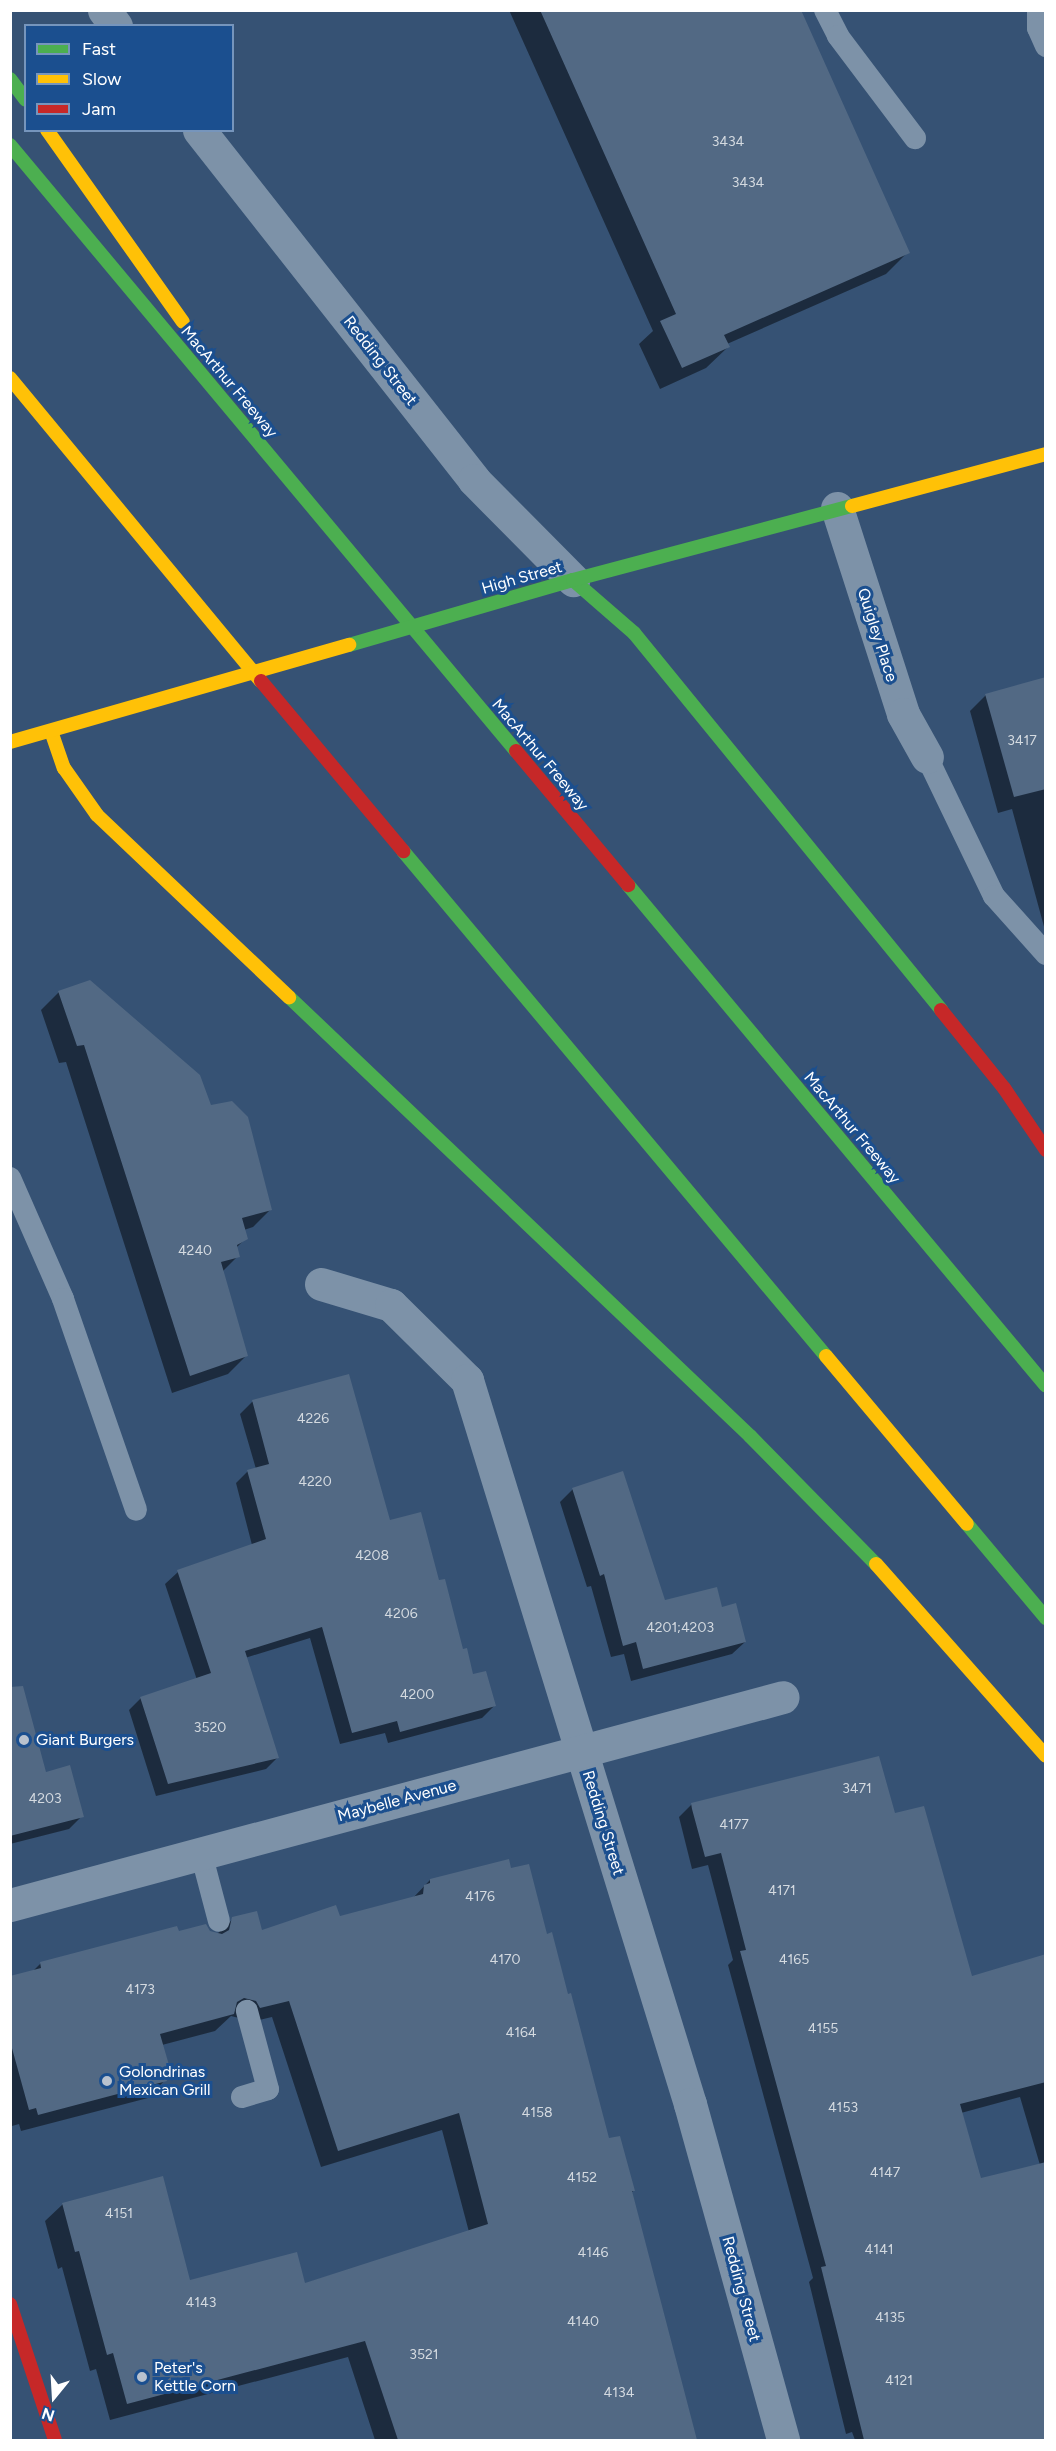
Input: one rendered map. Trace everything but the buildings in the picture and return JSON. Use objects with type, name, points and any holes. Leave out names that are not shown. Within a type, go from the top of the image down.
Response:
[{"type":"main road","points":[[10,79],[24,97]]},
{"type":"main road","points":[[48,132],[190,332]]},
{"type":"main road","name":"MacArthur Freeway","points":[[10,145],[1046,1386]]},
{"type":"main road","points":[[10,378],[320,753],[1046,1618]]},
{"type":"main road","points":[[225,380],[334,534]]},
{"type":"main road","name":"High Street","points":[[10,742],[573,580],[1046,453]]},
{"type":"main road","points":[[573,580],[634,633],[1005,1088],[1046,1150]]},
{"type":"main road","points":[[51,731],[64,768],[97,815],[750,1436],[871,1559],[1046,1756]]},
{"type":"main road","points":[[10,2304],[55,2440]]},
{"type":"street","points":[[104,10],[114,24]]},
{"type":"street","name":"Redding Street","points":[[201,132],[474,480],[573,580]]},
{"type":"street","name":"Quigley Place","points":[[837,508],[903,714],[927,758]]},
{"type":"street","name":"Redding Street","points":[[321,1284],[391,1305],[467,1380],[690,2104],[783,2440]]},
{"type":"street","name":"Maybelle Avenue","points":[[10,1905],[783,1697]]},
{"type":"lane","points":[[825,10],[838,36],[915,138]]},
{"type":"lane","points":[[1038,10],[1038,28],[1046,46]]},
{"type":"lane","points":[[927,758],[994,896],[1046,954]]},
{"type":"lane","points":[[10,1178],[63,1299],[136,1510]]},
{"type":"lane","points":[[201,1853],[219,1921]]},
{"type":"lane","points":[[242,2097],[268,2089],[247,2011]]},
{"type":"traffic: fast","points":[[10,79],[24,97]]},
{"type":"traffic: fast","points":[[10,145],[516,751]]},
{"type":"traffic: fast","points":[[349,645],[573,580],[852,506]]},
{"type":"traffic: fast","points":[[573,580],[634,633],[941,1010]]},
{"type":"traffic: fast","points":[[403,851],[826,1356]]},
{"type":"traffic: fast","points":[[628,885],[1046,1386]]},
{"type":"traffic: fast","points":[[289,997],[750,1436],[876,1564]]},
{"type":"traffic: fast","points":[[967,1524],[1046,1618]]},
{"type":"traffic: slow","points":[[48,132],[183,322]]},
{"type":"traffic: slow","points":[[10,378],[261,681]]},
{"type":"traffic: slow","points":[[852,506],[1046,454]]},
{"type":"traffic: slow","points":[[10,742],[349,645]]},
{"type":"traffic: slow","points":[[51,731],[64,768],[97,815],[289,997]]},
{"type":"traffic: slow","points":[[826,1356],[967,1524]]},
{"type":"traffic: slow","points":[[876,1564],[1046,1756]]},
{"type":"traffic: jam","points":[[261,681],[403,851]]},
{"type":"traffic: jam","points":[[516,751],[628,885]]},
{"type":"traffic: jam","points":[[941,1010],[1004,1088],[1046,1150]]},
{"type":"traffic: jam","points":[[10,2304],[55,2440]]},
{"type":"place","name":"Giant Burgers","points":[[24,1740]]},
{"type":"place","name":"Golondrinas Mexican Grill","points":[[107,2081]]},
{"type":"place","name":"Peter's Kettle Corn","points":[[142,2377]]}]
